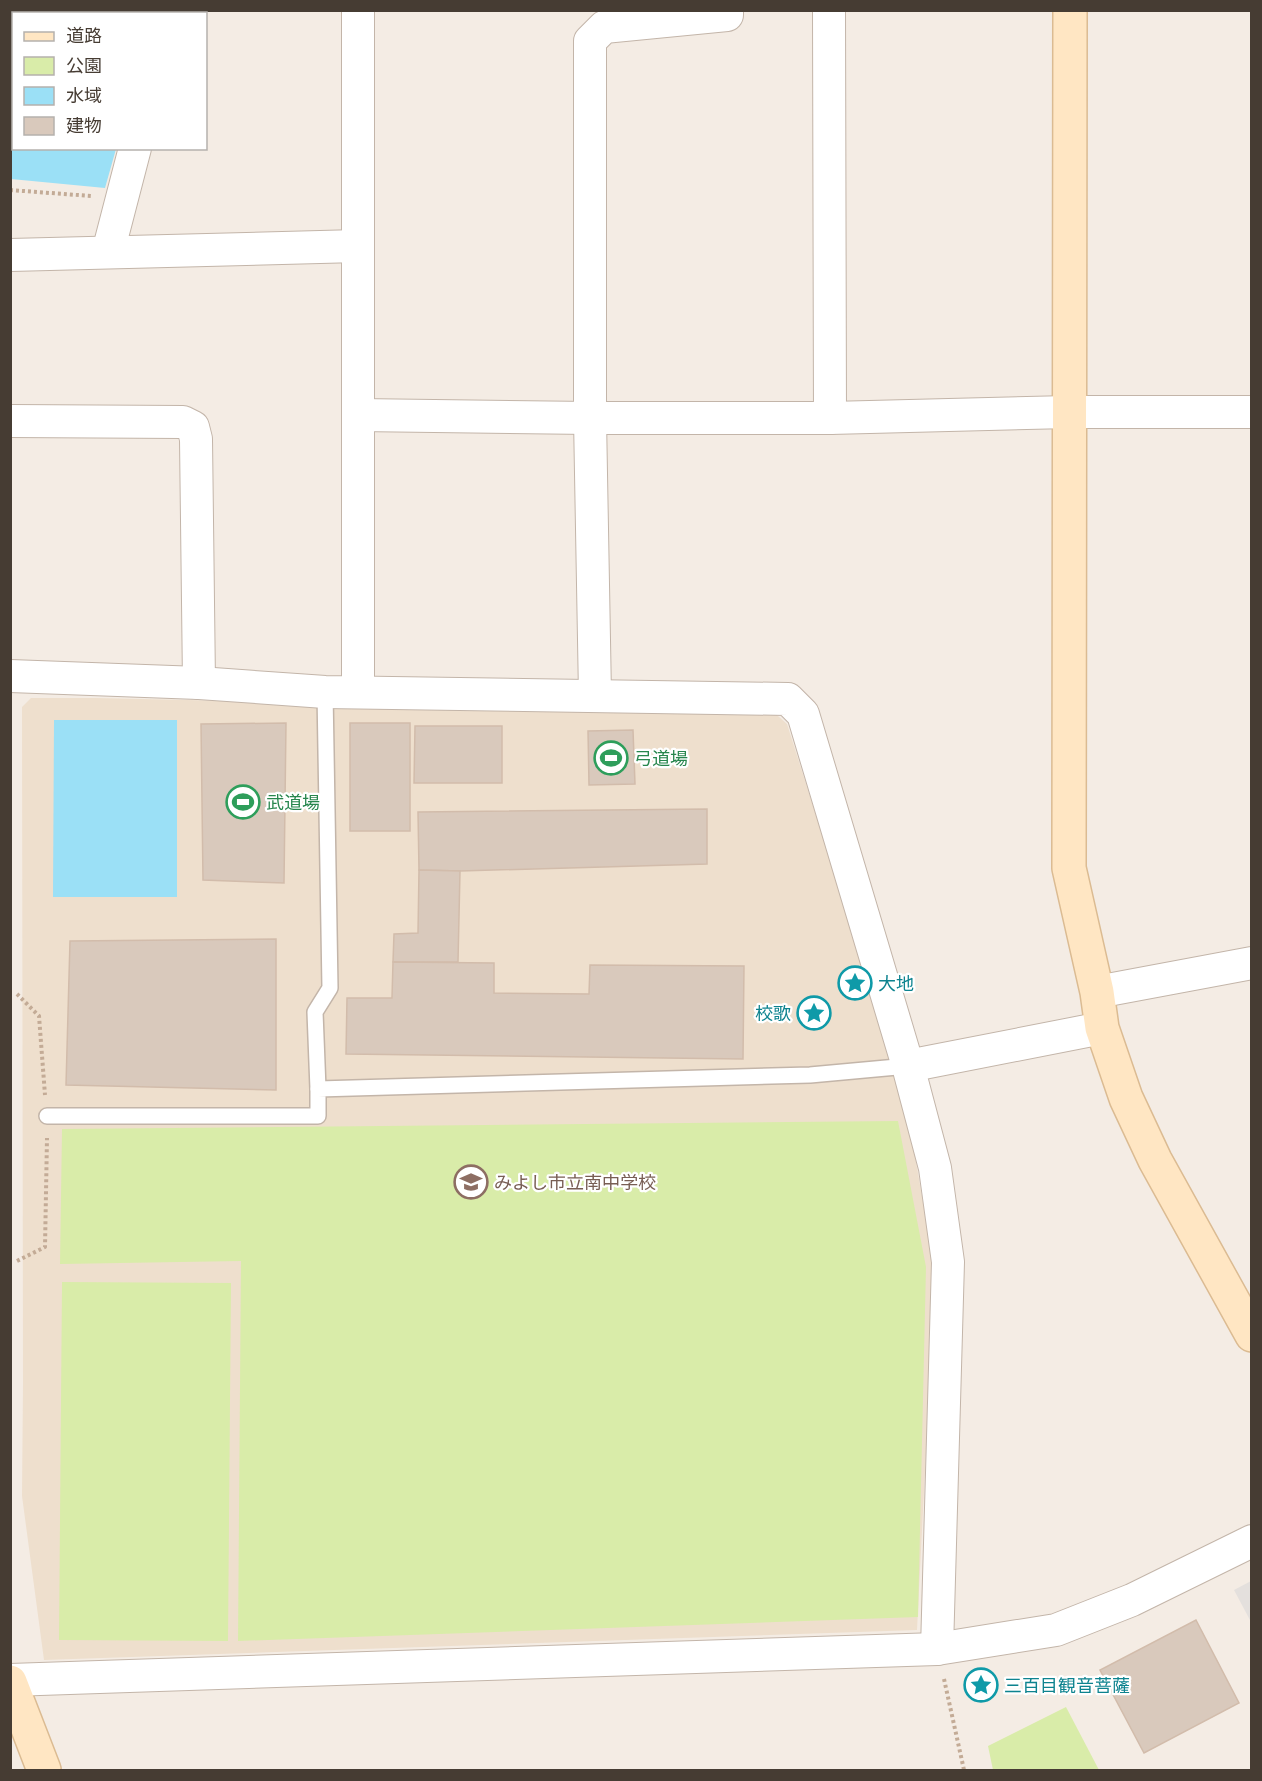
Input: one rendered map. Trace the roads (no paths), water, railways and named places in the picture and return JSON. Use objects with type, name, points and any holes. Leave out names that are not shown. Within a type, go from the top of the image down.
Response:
[{"type":"street","points":[[358,10],[358,691]]},
{"type":"street","points":[[595,695],[590,418],[590,41],[604,27],[727,15],[727,10]]},
{"type":"street","points":[[829,10],[830,418]]},
{"type":"street","points":[[1070,10],[1069,868],[1097,992],[1102,1028],[1126,1098],[1155,1160],[1251,1335]]},
{"type":"street","points":[[108,252],[134,150]]},
{"type":"street","points":[[10,255],[358,246]]},
{"type":"street","points":[[358,415],[830,418],[1069,412],[1251,412]]},
{"type":"street","points":[[10,421],[183,422],[193,427],[196,439],[199,683]]},
{"type":"street","points":[[10,676],[199,683],[325,692],[788,699],[803,714],[908,1066],[934,1168],[948,1262],[937,1649]]},
{"type":"street","points":[[1097,992],[1251,963]]},
{"type":"street","points":[[908,1066],[1102,1028]]},
{"type":"street","points":[[44,1770],[10,1681],[937,1649],[1056,1630],[1132,1600],[1251,1541]]},
{"type":"lane","points":[[47,1116],[318,1116],[315,1012],[330,988],[325,692]]},
{"type":"lane","points":[[318,1089],[810,1075],[908,1066]]},
{"type":"water","points":[[10,11],[155,11],[12,12],[12,150],[116,150],[105,188],[11,179]]},
{"type":"water","points":[[54,720],[177,720],[177,897],[53,897]]},
{"type":"place","name":"弓道場","points":[[611,758]]},
{"type":"place","name":"武道場","points":[[243,802]]},
{"type":"place","name":"大地","points":[[855,983]]},
{"type":"place","name":"校歌","points":[[814,1013]]},
{"type":"place","name":"みよし市立南中学校","points":[[471,1182]]},
{"type":"place","name":"三百目観音菩薩","points":[[981,1685]]}]
